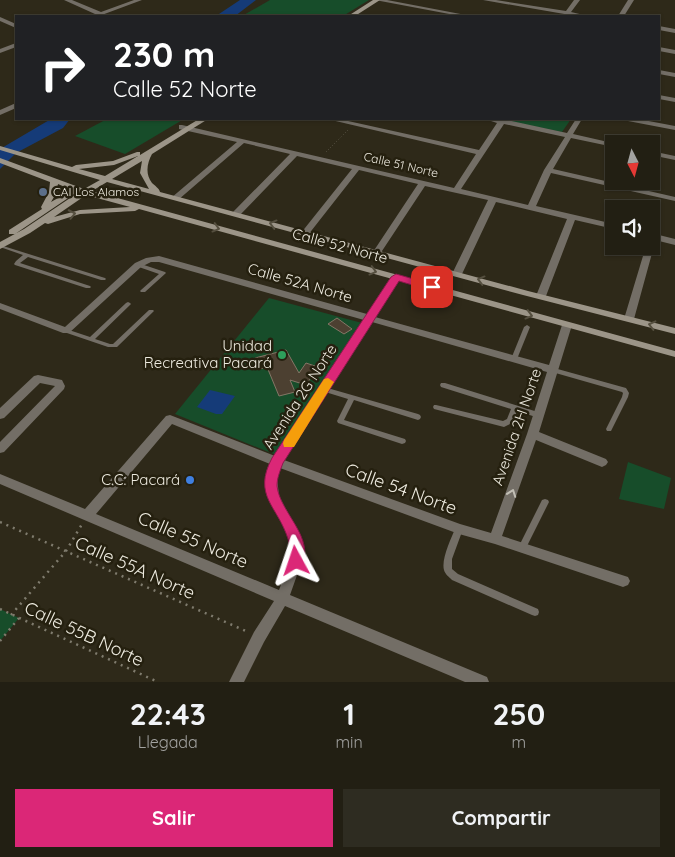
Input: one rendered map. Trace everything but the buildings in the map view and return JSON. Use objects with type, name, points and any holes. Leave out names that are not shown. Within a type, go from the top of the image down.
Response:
[{"type":"main road","points":[[354,15],[380,0]]},
{"type":"main road","points":[[359,15],[380,0]]},
{"type":"main road","points":[[0,239],[21,227],[41,212],[149,153],[186,128],[194,120]]},
{"type":"main road","points":[[57,164],[98,166],[121,160],[202,120]]},
{"type":"main road","name":"Calle 52 Norte","points":[[0,148],[119,183],[675,331]]},
{"type":"main road","points":[[102,178],[140,152]]},
{"type":"main road","points":[[149,153],[143,168],[144,175],[153,188],[162,194]]},
{"type":"main road","name":"Calle 52 Norte","points":[[0,160],[100,196],[675,354]]},
{"type":"main road","points":[[45,177],[57,177],[82,189]]},
{"type":"main road","points":[[41,212],[51,199],[54,180]]},
{"type":"main road","points":[[100,196],[99,193],[102,188],[109,184],[119,183]]},
{"type":"main road","points":[[27,231],[82,189]]},
{"type":"main road","points":[[0,246],[27,231],[62,216],[99,210],[136,210],[169,215]]},
{"type":"street","points":[[70,1],[79,0]]},
{"type":"street","points":[[98,15],[139,0]]},
{"type":"street","points":[[380,0],[462,15]]},
{"type":"street","points":[[486,0],[577,15]]},
{"type":"street","points":[[567,13],[577,0]]},
{"type":"street","points":[[622,15],[631,0]]},
{"type":"street","points":[[70,1],[102,14]]},
{"type":"street","points":[[526,15],[533,8]]},
{"type":"street","points":[[0,20],[15,26]]},
{"type":"street","points":[[660,28],[673,31],[675,20]]},
{"type":"street","points":[[0,51],[15,45]]},
{"type":"street","points":[[660,49],[675,52]]},
{"type":"street","points":[[660,72],[675,75]]},
{"type":"street","points":[[660,97],[675,100]]},
{"type":"street","points":[[0,113],[15,106]]},
{"type":"street","points":[[335,120],[482,153]]},
{"type":"street","points":[[496,120],[605,143]]},
{"type":"street","points":[[530,208],[548,170],[578,120]]},
{"type":"street","points":[[633,120],[675,128]]},
{"type":"street","points":[[456,190],[502,121]]},
{"type":"street","name":"Calle 51 Norte","points":[[186,128],[605,225]]},
{"type":"street","points":[[175,198],[242,141]]},
{"type":"street","points":[[236,214],[296,153]]},
{"type":"street","points":[[660,155],[675,158]]},
{"type":"street","points":[[305,233],[358,167]]},
{"type":"street","points":[[548,170],[675,199]]},
{"type":"street","points":[[377,252],[423,183]]},
{"type":"street","points":[[457,274],[492,199]]},
{"type":"street","points":[[540,296],[572,217]]},
{"type":"street","points":[[660,239],[675,242]]},
{"type":"street","points":[[629,319],[647,255]]},
{"type":"street","name":"Calle 52A Norte","points":[[138,265],[153,259],[554,370]]},
{"type":"street","points":[[0,306],[66,330],[138,265]]},
{"type":"street","name":"Avenida 2G Norte","points":[[282,599],[296,561],[296,539],[273,496],[271,477],[277,462],[396,277]]},
{"type":"street","name":"Avenida 2H Norte","points":[[495,539],[539,415],[567,325]]},
{"type":"street","points":[[0,415],[38,379],[58,383],[60,386],[41,409],[0,449]]},
{"type":"street","name":"Calle 54 Norte","points":[[87,515],[170,419],[277,462],[459,529],[623,581]]},
{"type":"street","points":[[532,434],[602,462]]},
{"type":"street","name":"Calle 55 Norte","points":[[0,479],[482,682]]},
{"type":"street","points":[[236,682],[259,637],[282,599]]},
{"type":"lane","points":[[0,246],[103,279]]},
{"type":"lane","points":[[27,254],[17,264],[88,287]]},
{"type":"lane","points":[[138,265],[163,273],[143,291]]},
{"type":"lane","points":[[91,339],[128,304]]},
{"type":"lane","points":[[66,330],[110,346],[115,346],[150,311]]},
{"type":"lane","points":[[514,359],[527,327]]},
{"type":"lane","points":[[554,370],[624,390],[626,393],[625,397],[609,429]]},
{"type":"lane","points":[[443,385],[539,415]]},
{"type":"lane","points":[[324,390],[418,417]]},
{"type":"lane","points":[[352,398],[340,421],[402,441]]},
{"type":"lane","points":[[436,407],[504,424],[510,421],[514,408]]},
{"type":"lane","points":[[522,548],[545,502]]},
{"type":"lane","points":[[459,529],[448,559],[448,570],[455,577],[535,612]]},
{"type":"path","points":[[320,159],[355,124]]},
{"type":"path","points":[[11,615],[66,551],[87,515]]},
{"type":"path","name":"Calle 55A Norte","points":[[0,522],[259,637]]},
{"type":"path","name":"Calle 55B Norte","points":[[0,609],[158,682]]},
{"type":"path","points":[[0,641],[19,618]]},
{"type":"green space","points":[[270,0],[369,0],[345,15],[244,15]]},
{"type":"green space","points":[[105,120],[182,120],[125,154],[75,136]]},
{"type":"green space","points":[[503,120],[570,120],[562,132]]},
{"type":"green space","name":"Unidad Recreativa Pacará","points":[[269,298],[362,323],[276,455],[175,414]]},
{"type":"green space","points":[[628,462],[671,478],[664,509],[619,499]]},
{"type":"green space","points":[[0,609],[19,618],[0,641]]},
{"type":"water","points":[[240,0],[256,0],[236,15],[218,15]]},
{"type":"water","points":[[49,120],[69,120],[63,128],[16,153],[0,169],[0,149]]},
{"type":"water","points":[[210,390],[235,396],[222,414],[216,414],[197,407]]},
{"type":"slow traffic","points":[[289,443],[328,382]]},
{"type":"place","name":"CAI Los Alamos","points":[[43,192]]},
{"type":"place","name":"Unidad Recreativa Pacará","points":[[282,355]]},
{"type":"place","name":"C.C: Pacará","points":[[190,480]]},
{"type":"route","points":[[296,561],[296,539],[273,496],[271,486],[271,477],[277,462],[396,277],[432,287]]}]
